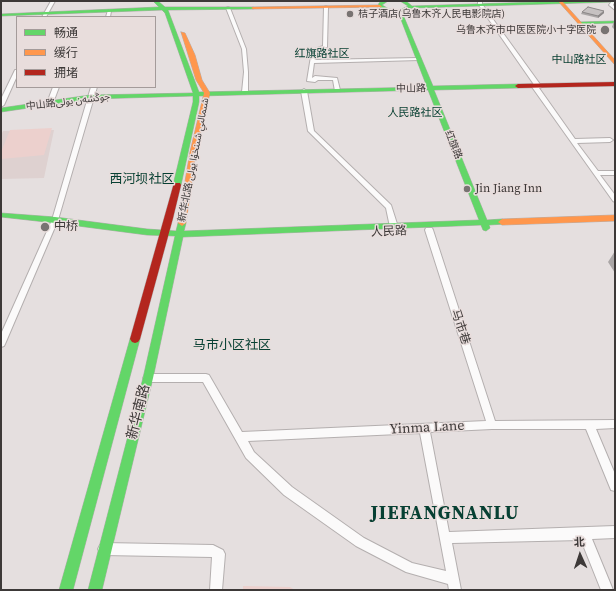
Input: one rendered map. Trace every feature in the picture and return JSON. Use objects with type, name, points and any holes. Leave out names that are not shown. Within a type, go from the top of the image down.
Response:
[{"type":"main road","name":"新华北路 شىمالىي شىنخۇا يولى","points":[[155,1],[167,6],[192,55],[200,80],[202,92],[180,236]]},
{"type":"main road","points":[[1,16],[109,14],[167,6],[228,8],[326,7],[382,3],[384,9],[392,11],[404,6],[614,1]]},
{"type":"main road","points":[[560,2],[615,63]]},
{"type":"main road","name":"新华北路 شىمالىي شىنخۇا يولى","points":[[167,6],[172,25],[193,84],[202,92]]},
{"type":"main road","name":"红旗路","points":[[404,6],[419,59],[485,226]]},
{"type":"main road","points":[[579,23],[615,22]]},
{"type":"main road","points":[[164,94],[185,90],[193,84]]},
{"type":"main road","name":"中山路","points":[[202,92],[226,93],[537,87],[615,84]]},
{"type":"main road","name":"新华北路 شىمالىي شىنخۇا يولى","points":[[163,236],[202,92]]},
{"type":"main road","name":"中山路جوڭشەن يولى","points":[[1,110],[90,97],[202,92]]},
{"type":"main road","points":[[1,215],[54,224]]},
{"type":"main road","name":"人民路","points":[[54,224],[141,239],[163,236],[429,230],[615,218]]},
{"type":"main road","points":[[1,222],[54,224]]},
{"type":"main road","name":"人民路","points":[[180,236],[394,227],[615,224]]},
{"type":"main road","name":"新华南路","points":[[66,590],[163,236]]},
{"type":"main road","name":"新华南路","points":[[94,590],[148,378],[180,236]]},
{"type":"street","points":[[45,16],[53,1]]},
{"type":"street","points":[[614,1],[611,5],[615,9]]},
{"type":"street","points":[[480,3],[615,200]]},
{"type":"street","points":[[326,7],[325,47],[314,50],[309,80],[314,80],[315,78],[335,79],[337,90]]},
{"type":"street","points":[[228,8],[244,49],[246,72],[245,92]]},
{"type":"street","points":[[312,62],[419,59]]},
{"type":"street","points":[[1,105],[16,73]]},
{"type":"street","points":[[50,103],[56,88]]},
{"type":"street","points":[[1,344],[54,224],[94,88]]},
{"type":"street","points":[[304,91],[311,131],[389,207],[394,227]]},
{"type":"street","points":[[574,141],[610,140]]},
{"type":"street","points":[[596,173],[615,172]]},
{"type":"street","name":"马市巷","points":[[429,230],[492,424]]},
{"type":"street","points":[[148,378],[206,378],[250,455],[288,491],[360,542],[410,568],[452,579]]},
{"type":"street","name":"Yinma Lane","points":[[240,437],[424,429],[492,424],[615,424]]},
{"type":"street","points":[[589,424],[615,486]]},
{"type":"street","points":[[424,429],[455,590]]},
{"type":"street","points":[[445,538],[615,532]]},
{"type":"street","points":[[584,534],[607,590]]},
{"type":"street","points":[[104,549],[213,551],[219,554],[216,590]]},
{"type":"shaded area","points":[[52,128],[44,155],[1,159],[1,152],[10,130]]},
{"type":"shaded area","points":[[54,130],[44,178],[1,179],[1,135],[3,131]]},
{"type":"shaded area","points":[[243,586],[290,587],[295,590],[243,590]]},
{"type":"building","points":[[588,7],[604,11],[598,16],[582,12]]},
{"type":"traffic: fast","points":[[155,1],[167,12],[196,93],[196,102],[177,185]]},
{"type":"traffic: fast","points":[[386,1],[381,3],[380,6],[388,10],[400,11],[411,7],[409,4],[402,1]]},
{"type":"traffic: fast","points":[[411,7],[615,1]]},
{"type":"traffic: fast","points":[[1,15],[144,9],[253,8]]},
{"type":"traffic: fast","points":[[402,17],[486,228]]},
{"type":"traffic: fast","points":[[579,23],[615,22]]},
{"type":"traffic: fast","points":[[1,110],[90,97],[518,86]]},
{"type":"traffic: fast","points":[[1,215],[55,220],[147,232],[181,234],[502,222]]},
{"type":"traffic: fast","points":[[95,590],[148,378],[182,223]]},
{"type":"traffic: fast","points":[[66,590],[135,339]]},
{"type":"traffic: slow","points":[[560,1],[615,63]]},
{"type":"traffic: slow","points":[[253,8],[380,6]]},
{"type":"traffic: slow","points":[[182,223],[193,152],[207,93],[199,80],[192,55],[183,33]]},
{"type":"traffic: slow","points":[[502,222],[615,218]]},
{"type":"traffic: jam","points":[[518,86],[615,84]]},
{"type":"traffic: jam","points":[[135,339],[177,185]]},
{"type":"place","name":"桔子酒店(乌鲁木齐人民电影院店)","points":[[350,14]]},
{"type":"place","name":"乌鲁木齐市中医医院小十字医院","points":[[605,30]]},
{"type":"place","name":"Jin Jiang Inn","points":[[467,189]]},
{"type":"place","name":"中桥","points":[[45,227]]},
{"type":"district","name":"红旗路社区","points":[[322,54]]},
{"type":"district","name":"中山路社区","points":[[579,60]]},
{"type":"district","name":"人民路社区","points":[[415,113]]},
{"type":"district","name":"西河坝社区","points":[[142,180]]},
{"type":"district","name":"马市小区社区","points":[[232,346]]},
{"type":"district","name":"JIEFANGNANLU","points":[[445,514]]}]
